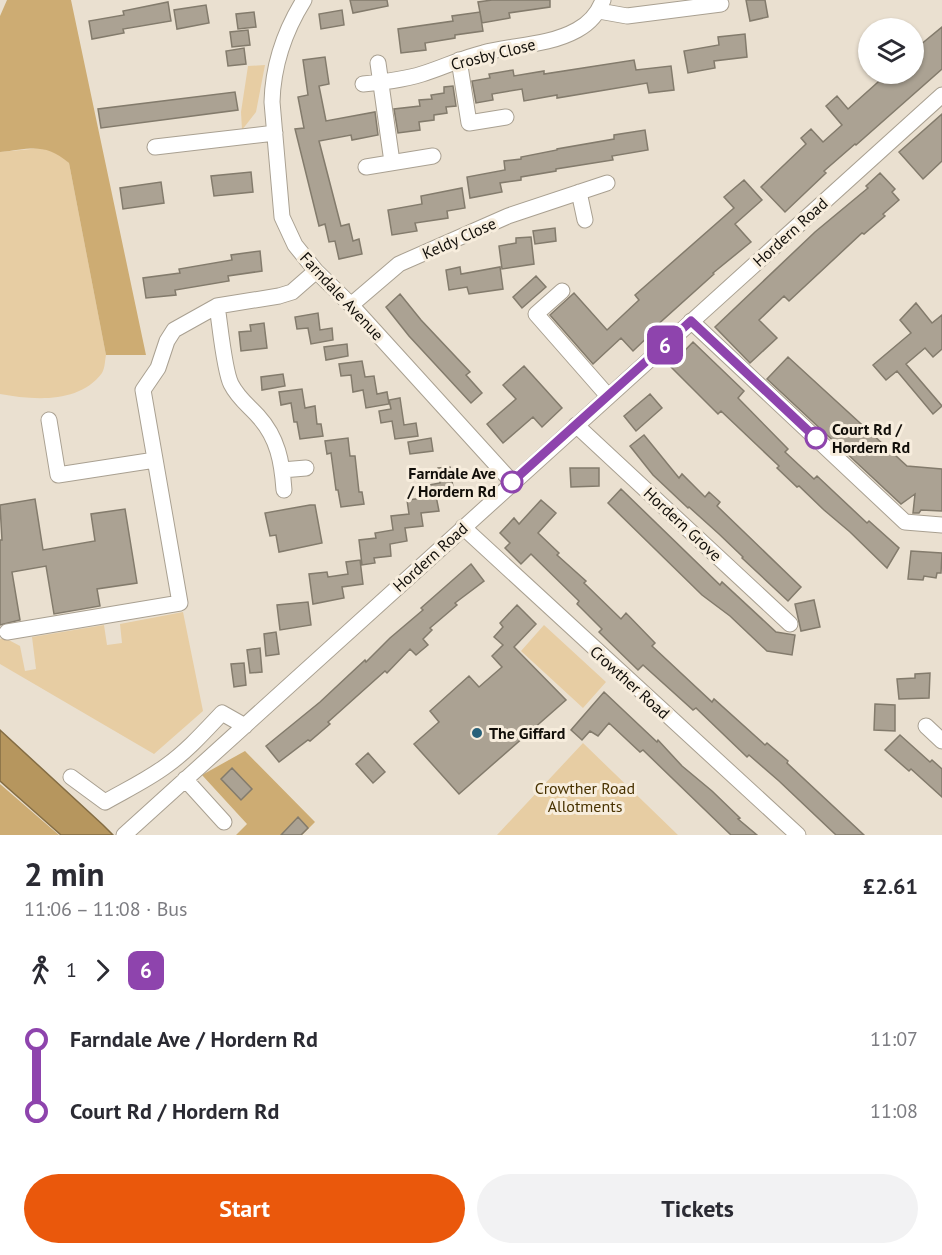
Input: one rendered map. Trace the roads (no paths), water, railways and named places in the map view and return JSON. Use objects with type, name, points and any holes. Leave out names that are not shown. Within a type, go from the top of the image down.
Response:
[{"type":"street","name":"Farndale Avenue","points":[[304,0],[284,37],[276,65],[272,102],[282,217],[295,245],[316,271],[351,305],[512,482]]},
{"type":"street","name":"Crosby Close","points":[[363,84],[423,74],[483,53],[557,39],[589,22],[601,5],[627,16],[704,3],[721,4]]},
{"type":"street","points":[[459,60],[469,123],[506,117]]},
{"type":"street","points":[[378,63],[392,162]]},
{"type":"street","name":"Hordern Road","points":[[124,835],[942,95]]},
{"type":"street","points":[[155,147],[275,133]]},
{"type":"street","points":[[366,167],[433,156]]},
{"type":"street","name":"Keldy Close","points":[[351,305],[399,264],[508,216],[607,183]]},
{"type":"street","points":[[579,192],[585,220]]},
{"type":"street","points":[[7,632],[180,603],[143,390],[158,368],[167,341],[174,330],[217,306],[251,299],[279,297],[292,292],[316,271]]},
{"type":"street","points":[[562,291],[536,314],[608,396]]},
{"type":"street","points":[[217,306],[229,381],[239,398],[258,416],[273,435],[282,470],[284,490]]},
{"type":"street","points":[[691,321],[905,522],[942,525]]},
{"type":"street","points":[[49,420],[58,475],[155,460]]},
{"type":"street","name":"Hordern Grove","points":[[576,425],[790,624]]},
{"type":"street","points":[[282,470],[306,468]]},
{"type":"street","name":"Crowther Road","points":[[463,527],[798,835]]},
{"type":"street","points":[[71,777],[105,802],[145,780],[168,764],[194,742],[222,713],[245,726]]},
{"type":"street","points":[[926,726],[942,741]]},
{"type":"street","points":[[185,780],[224,822]]},
{"type":"place","name":"Court Rd / Hordern Rd","points":[[816,438]]},
{"type":"place","name":"Farndale Ave / Hordern Rd","points":[[512,482]]},
{"type":"place","name":"The Giffard","points":[[477,733]]},
{"type":"park label","name":"Crowther Road Allotments","points":[[585,797]]}]
